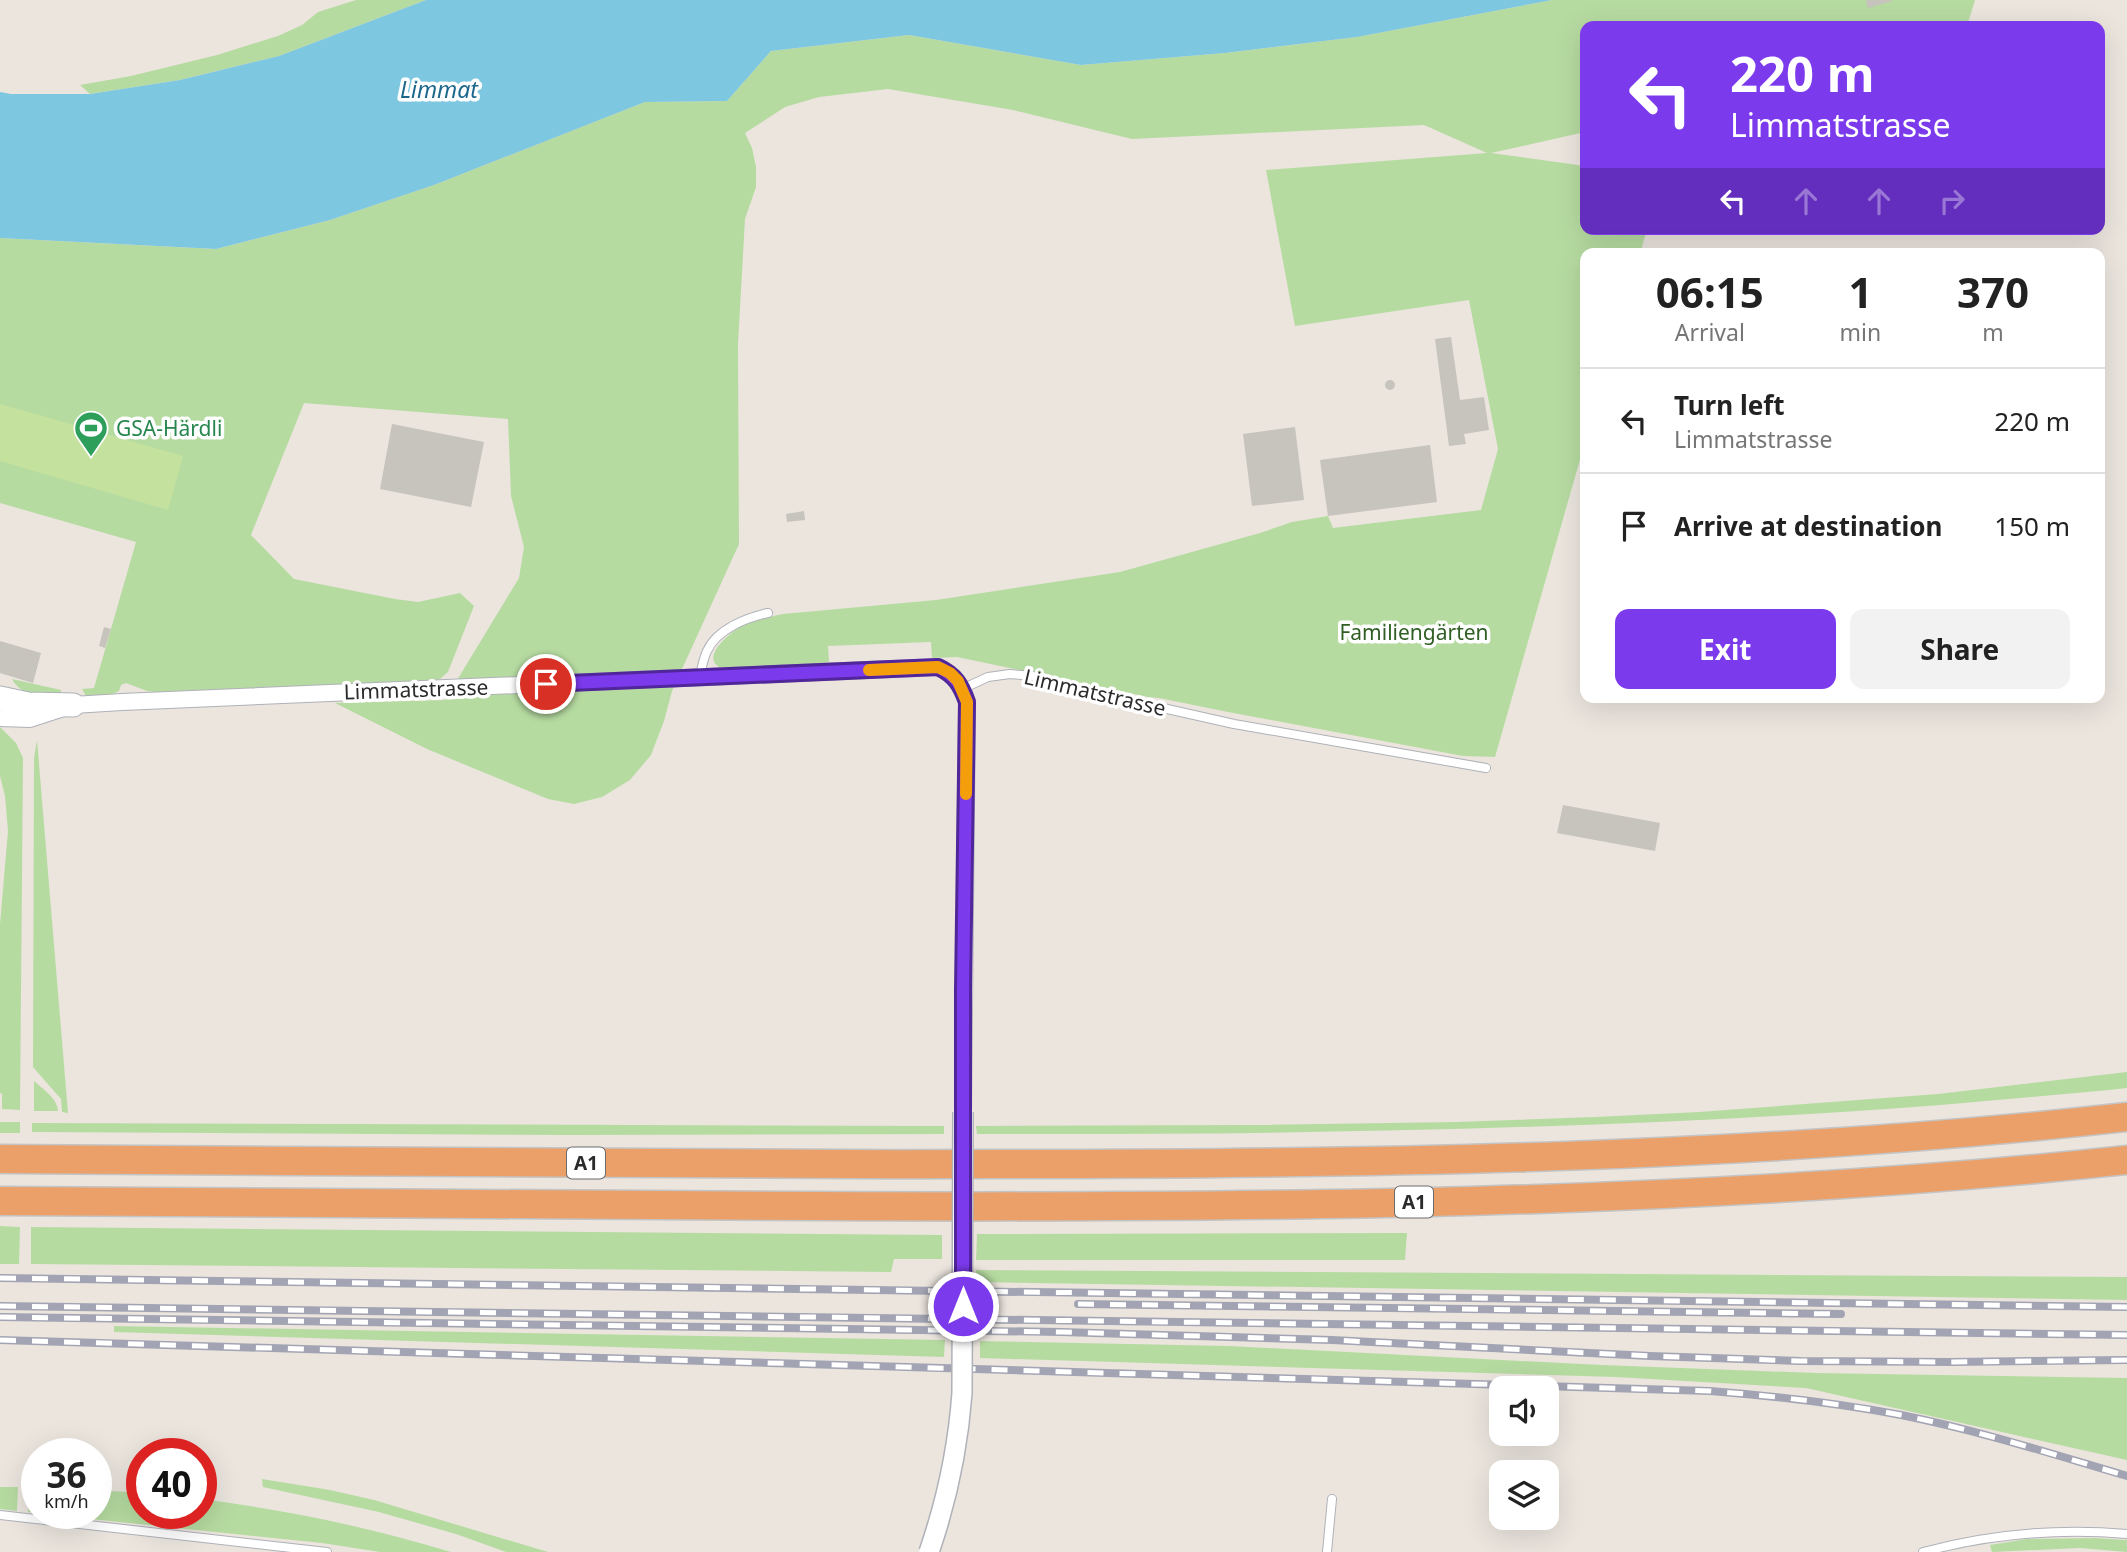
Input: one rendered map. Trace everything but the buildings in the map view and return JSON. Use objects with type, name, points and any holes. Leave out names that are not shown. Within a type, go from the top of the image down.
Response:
[{"type":"highway","name":"A1","points":[[0,1159],[874,1164],[1333,1162],[1704,1150],[1904,1137],[2127,1117]]},
{"type":"highway","name":"A1","points":[[0,1201],[887,1206],[1315,1204],[1517,1199],[1768,1188],[2127,1160]]},
{"type":"main road","points":[[0,698],[28,704],[73,705]]},
{"type":"street","name":"Limmatstrasse","points":[[0,718],[30,719],[73,705],[938,667],[950,673],[962,689]]},
{"type":"street","points":[[929,1552],[951,1476],[961,1403],[967,702],[962,689]]},
{"type":"lane","points":[[699,678],[707,649],[723,632],[741,622],[768,613]]},
{"type":"lane","name":"Limmatstrasse","points":[[962,689],[988,677],[1010,674],[1033,676],[1074,688],[1234,723],[1486,768]]},
{"type":"lane","points":[[1327,1552],[1332,1499]]},
{"type":"lane","points":[[0,1515],[327,1552]]},
{"type":"lane","points":[[1923,1552],[1977,1539],[2013,1534],[2082,1531],[2127,1534]]},
{"type":"green space","points":[[356,0],[426,0],[279,56],[180,80],[90,94],[80,85],[131,76],[217,55],[278,36],[302,25],[318,12]]},
{"type":"green space","name":"Familiengärten","points":[[1552,0],[1975,0],[1969,21],[1580,21],[1580,133],[1491,153],[1580,165],[1580,235],[1645,235],[1642,248],[1580,248],[1580,460],[1495,757],[1463,756],[1148,697],[957,657],[932,658],[931,642],[828,646],[829,662],[809,666],[726,670],[717,666],[714,660],[714,653],[724,639],[745,624],[783,614],[936,600],[1120,572],[1292,522],[1328,516],[1333,528],[1481,510],[1498,449],[1469,300],[1295,326],[1266,170],[1487,153],[1424,125],[1132,139],[1013,110],[888,89],[819,97],[785,107],[745,133],[756,167],[756,187],[745,219],[738,344],[739,544],[672,691],[651,755],[630,780],[602,797],[574,804],[548,799],[427,749],[335,703],[445,700],[519,578],[524,547],[511,496],[508,419],[304,403],[251,535],[294,579],[418,602],[460,593],[474,606],[448,672],[440,679],[430,681],[156,692],[126,683],[121,685],[119,691],[107,697],[87,698],[82,689],[94,688],[136,542],[0,503],[0,238],[216,249],[330,220],[434,185],[645,102],[727,101],[771,51],[909,35],[1081,65],[1225,53],[1357,37]]},
{"type":"green space","name":"GSA-Härdli","points":[[0,404],[183,456],[168,510],[0,461]]},
{"type":"green space","points":[[12,679],[61,690],[61,694],[41,695],[27,692],[21,690]]},
{"type":"green space","points":[[0,727],[16,743],[23,758],[20,1110],[2,1109],[0,1093],[0,924],[8,831],[0,776]]},
{"type":"green space","points":[[37,740],[68,1113],[62,1112],[61,1099],[33,1067],[34,758]]},
{"type":"green space","points":[[2127,1072],[2127,1088],[1909,1108],[1734,1118],[1518,1127],[1193,1134],[977,1134],[976,1126],[1457,1122],[1595,1117],[1938,1094]]},
{"type":"green space","points":[[34,1081],[53,1098],[58,1111],[34,1111]]},
{"type":"green space","points":[[0,1122],[20,1122],[20,1133],[0,1133]]},
{"type":"green space","points":[[32,1123],[944,1126],[944,1134],[32,1132]]},
{"type":"green space","points":[[0,1226],[20,1227],[19,1264],[0,1264]]},
{"type":"green space","points":[[31,1227],[942,1235],[942,1259],[894,1259],[891,1272],[31,1264]]},
{"type":"green space","points":[[1407,1233],[1405,1260],[976,1260],[977,1234]]},
{"type":"green space","points":[[976,1270],[2127,1277],[2127,1300],[976,1282]]},
{"type":"green space","points":[[114,1326],[945,1340],[944,1357],[114,1332]]},
{"type":"green space","points":[[980,1341],[1229,1346],[1816,1373],[2127,1378],[2127,1460],[1806,1388],[1616,1377],[980,1358]]},
{"type":"green space","points":[[262,1479],[374,1500],[548,1552],[506,1552],[456,1534],[379,1512],[263,1487]]},
{"type":"green space","points":[[0,1487],[18,1487],[17,1511],[0,1509]]},
{"type":"green space","points":[[112,1491],[126,1492],[126,1523],[112,1521]]},
{"type":"green space","points":[[217,1501],[327,1520],[451,1552],[380,1552],[187,1529],[217,1529]]},
{"type":"green space","points":[[2027,1539],[2127,1540],[2127,1552],[2080,1548],[1992,1552],[1990,1545]]},
{"type":"water","name":"Limmat","points":[[426,0],[1552,0],[1357,37],[1225,53],[1081,65],[909,35],[771,51],[727,101],[645,102],[434,185],[330,220],[216,249],[0,238],[0,92],[90,94],[180,80],[279,56]]},
{"type":"railway","points":[[0,1278],[2127,1307]]},
{"type":"railway","points":[[1078,1304],[1841,1314]]},
{"type":"railway","points":[[0,1306],[2127,1335]]},
{"type":"railway","points":[[0,1317],[1061,1332],[1332,1340],[1801,1361],[2127,1360]]},
{"type":"railway","points":[[0,1340],[1710,1391],[1806,1400],[1901,1415],[1986,1435],[2127,1476]]},
{"type":"slow traffic","points":[[869,670],[938,667],[958,681],[967,702],[966,794]]},
{"type":"place","name":"GSA-Härdli","points":[[91,458]]},
{"type":"route","points":[[546,684],[938,667],[958,681],[967,702],[963,1306]]}]
